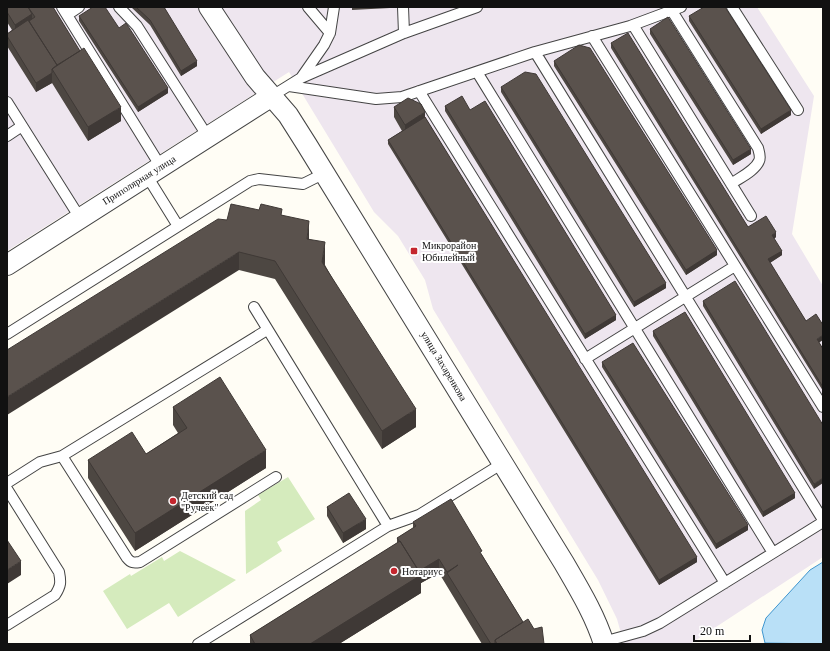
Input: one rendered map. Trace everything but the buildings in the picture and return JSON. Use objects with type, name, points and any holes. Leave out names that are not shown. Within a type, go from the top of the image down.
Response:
[{"type":"street","name":"улица Захаренкова","points":[[209,7],[255,77],[294,123],[582,593],[597,624],[603,643]]},
{"type":"street","name":"Приполярная улица","points":[[7,265],[272,96]]},
{"type":"lane","points":[[80,7],[64,11],[154,171],[178,226]]},
{"type":"lane","points":[[119,7],[138,26],[208,137]]},
{"type":"lane","points":[[308,7],[330,33]]},
{"type":"lane","points":[[301,78],[324,45],[330,33],[334,7]]},
{"type":"lane","points":[[402,7],[404,33]]},
{"type":"lane","points":[[272,96],[301,78],[404,33],[464,9],[478,7]]},
{"type":"lane","points":[[732,7],[798,110]]},
{"type":"lane","points":[[289,86],[376,99],[402,97],[535,52],[633,25],[676,9],[758,148],[760,156],[759,161],[754,168],[731,184]]},
{"type":"lane","points":[[633,25],[751,216]]},
{"type":"lane","points":[[592,36],[823,407]]},
{"type":"lane","points":[[535,52],[823,521],[652,627],[603,643]]},
{"type":"lane","points":[[477,72],[773,553]]},
{"type":"lane","points":[[419,91],[725,583]]},
{"type":"lane","points":[[7,102],[80,218]]},
{"type":"lane","points":[[7,136],[22,126]]},
{"type":"lane","points":[[7,334],[250,181],[259,179],[304,184],[325,174]]},
{"type":"lane","points":[[585,359],[735,266]]},
{"type":"lane","points":[[254,307],[388,526]]},
{"type":"lane","points":[[7,483],[40,462],[62,456],[267,330]]},
{"type":"lane","points":[[62,456],[127,558],[131,562],[135,563],[140,562],[276,477]]},
{"type":"lane","points":[[203,643],[388,526],[419,515],[503,463]]},
{"type":"lane","points":[[7,489],[59,572],[61,582],[60,588],[55,595],[7,625]]},
{"type":"shaded area","points":[[7,7],[757,7],[814,96],[792,234],[823,286],[823,557],[690,644],[624,644],[617,619],[598,580],[433,309],[425,280],[398,236],[374,212],[289,72],[7,251]]},
{"type":"green space","points":[[288,477],[315,519],[277,542],[282,551],[246,574],[245,511],[261,500],[258,495]]},
{"type":"green space","points":[[180,551],[236,580],[178,617],[169,603],[127,629],[103,591],[130,574],[131,576],[162,557],[164,561]]},
{"type":"water","points":[[823,562],[823,644],[765,643],[762,630],[766,618],[810,570]]},
{"type":"place","name":"Микрорайон Юбилейный","points":[[414,251]]},
{"type":"place","name":"Детский сад \"Ручеёк\"","points":[[173,501]]},
{"type":"place","name":"Нотариус","points":[[394,571]]}]
